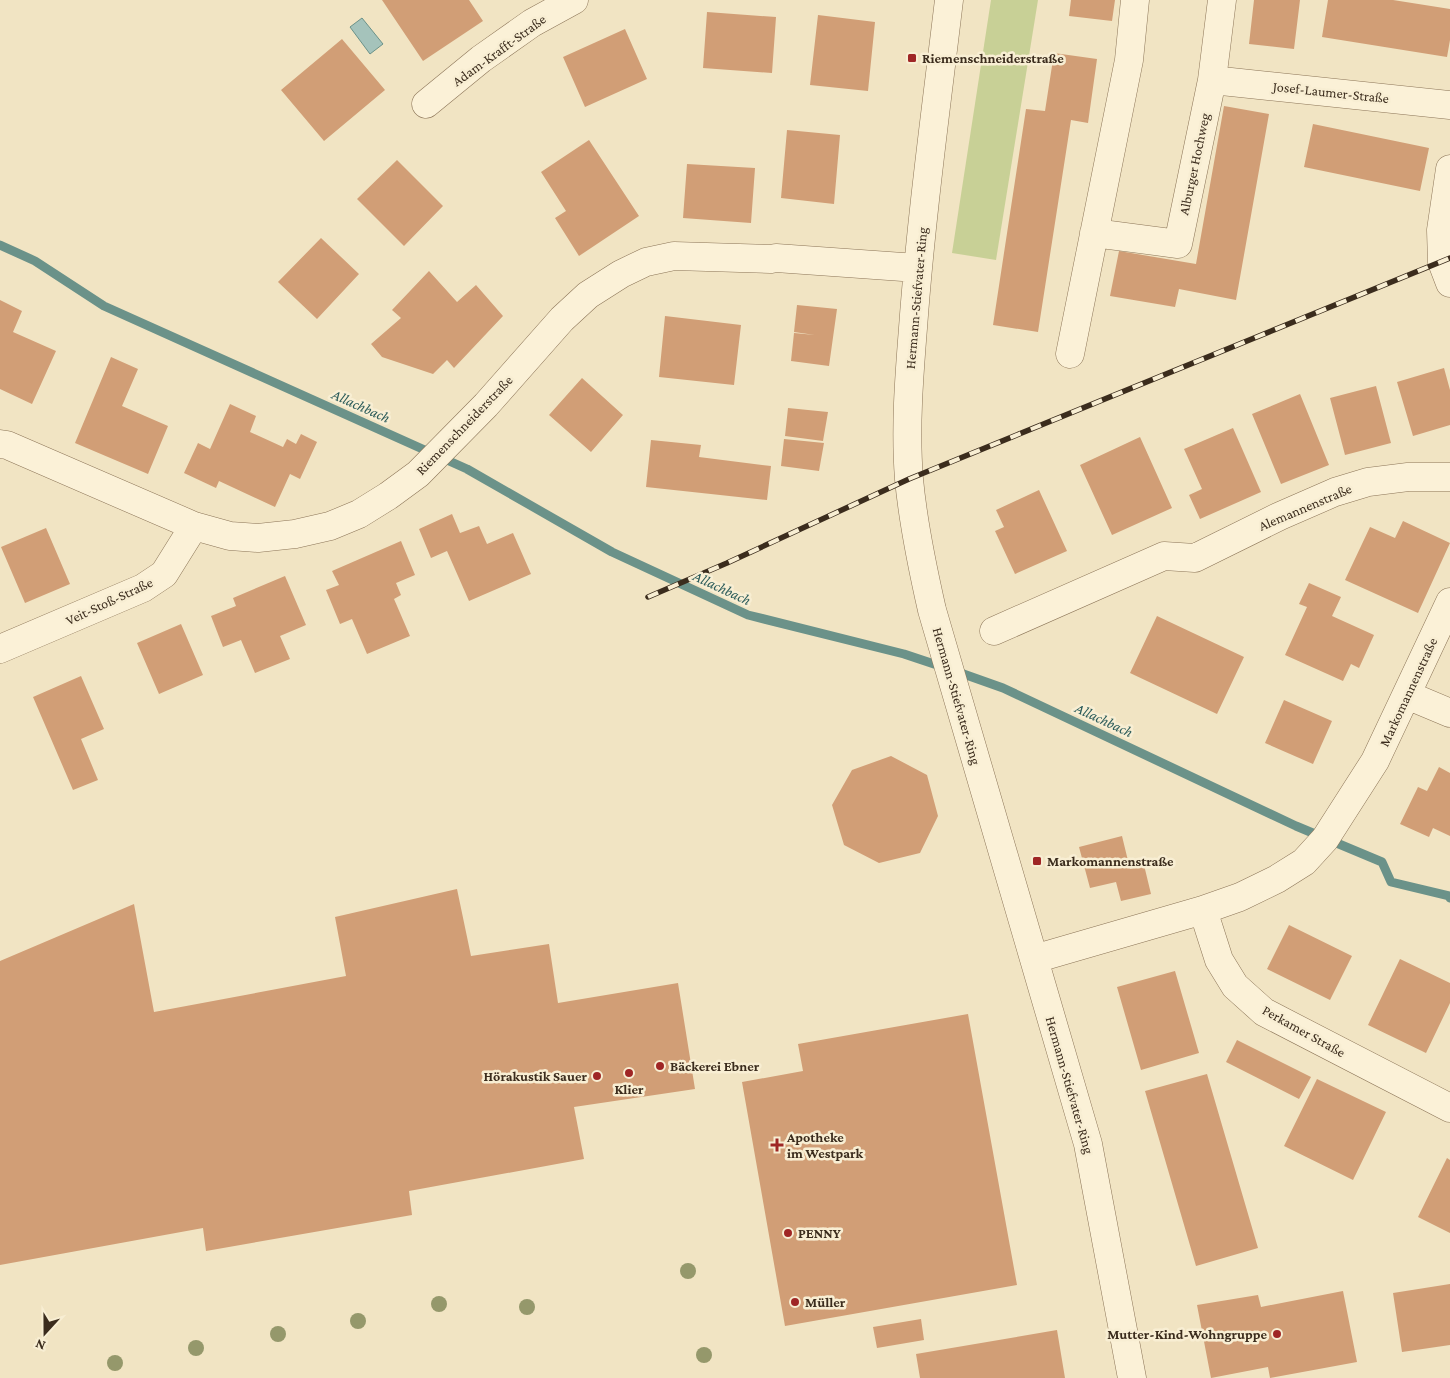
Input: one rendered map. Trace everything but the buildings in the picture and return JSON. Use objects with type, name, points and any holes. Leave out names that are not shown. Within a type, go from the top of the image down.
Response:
[{"type":"street","name":"Adam-Krafft-Straße","points":[[426,104],[481,59],[532,23],[574,0]]},
{"type":"street","name":"Hermann-Stiefvater-Ring","points":[[949,0],[917,268],[909,387],[907,446],[909,479],[917,538],[932,610],[1088,1144],[1132,1378]]},
{"type":"street","points":[[1070,354],[1129,60],[1136,0]]},
{"type":"street","name":"Alburger Hochweg","points":[[1094,233],[1178,244],[1212,80],[1222,0]]},
{"type":"street","name":"Josef-Laumer-Straße","points":[[1212,80],[1450,105]]},
{"type":"street","points":[[1446,273],[1441,230],[1450,168]]},
{"type":"street","name":"Riemenschneiderstraße","points":[[0,444],[194,526],[230,536],[258,538],[295,534],[330,526],[359,514],[418,474],[473,418],[562,319],[588,296],[621,274],[646,262],[674,256],[776,258],[917,268]]},
{"type":"street","name":"Alemannenstraße","points":[[994,630],[1164,556],[1196,558],[1280,516],[1335,492],[1368,482],[1408,477],[1450,477]]},
{"type":"street","name":"Veit-Stoß-Straße","points":[[0,649],[143,588],[164,574],[194,526]]},
{"type":"street","name":"Markomannenstraße","points":[[1034,959],[1203,910],[1240,897],[1277,879],[1304,862],[1325,838],[1375,761],[1450,602]]},
{"type":"street","points":[[1407,695],[1450,713]]},
{"type":"street","name":"Perkamer Straße","points":[[1203,910],[1219,960],[1235,986],[1264,1012],[1450,1108]]},
{"type":"green space","points":[[991,0],[1038,0],[996,260],[952,253]]},
{"type":"water","points":[[362,18],[383,44],[370,54],[350,27]]},
{"type":"waterway","name":"Allachbach","points":[[0,245],[35,261],[104,306],[467,469],[612,552],[748,615],[904,654],[943,667]]},
{"type":"waterway","name":"Allachbach","points":[[955,671],[1003,688],[1296,826],[1382,862],[1391,882],[1449,896],[1450,898]]},
{"type":"railway","points":[[648,597],[727,563],[909,479],[1450,258]]},
{"type":"place","name":"Riemenschneiderstraße","points":[[912,58]]},
{"type":"place","name":"Markomannenstraße","points":[[1037,861]]},
{"type":"place","name":"Bäckerei Ebner","points":[[660,1066]]},
{"type":"place","name":"Klier","points":[[629,1073]]},
{"type":"place","name":"Hörakustik Sauer","points":[[597,1076]]},
{"type":"place","name":"Apotheke im Westpark","points":[[777,1145]]},
{"type":"place","name":"PENNY","points":[[788,1233]]},
{"type":"place","name":"Müller","points":[[795,1302]]},
{"type":"place","name":"Mutter-Kind-Wohngruppe","points":[[1277,1334]]}]
